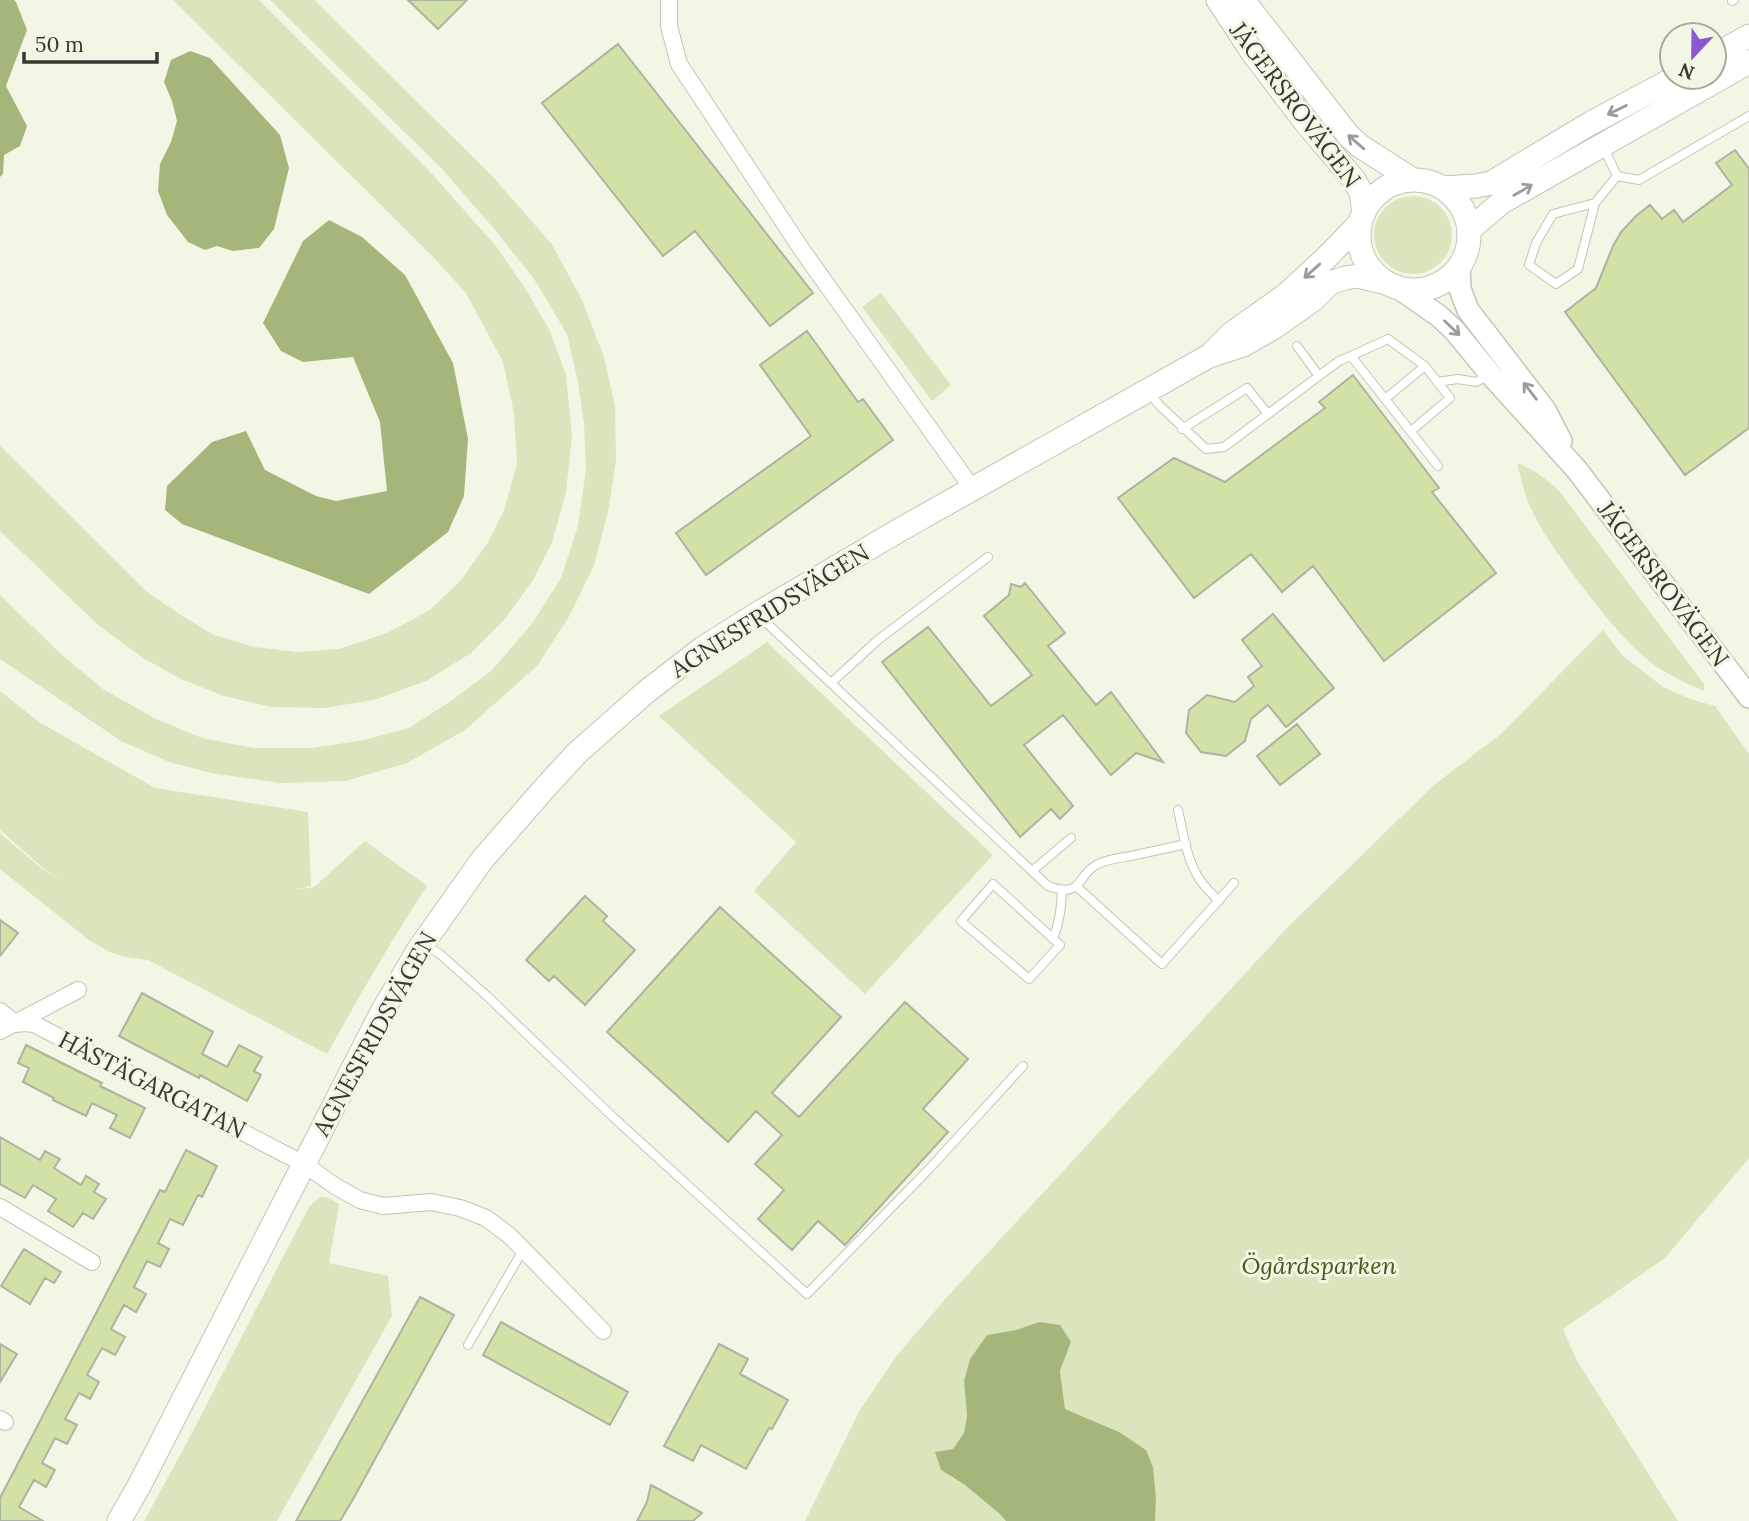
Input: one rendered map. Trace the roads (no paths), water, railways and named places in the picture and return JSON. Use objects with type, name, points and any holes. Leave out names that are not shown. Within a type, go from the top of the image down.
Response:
[{"type":"main road","name":"JÄGERSROVÄGEN","points":[[1218,0],[1253,53],[1354,180],[1361,192],[1362,218]]},
{"type":"main road","name":"JÄGERSROVÄGEN","points":[[1244,0],[1348,135],[1360,146],[1413,180]]},
{"type":"main road","points":[[1728,48],[1749,36]]},
{"type":"main road","points":[[1468,230],[1502,202],[1749,62]]},
{"type":"main road","points":[[1442,188],[1491,183],[1658,87]]},
{"type":"main road","points":[[1413,180],[1442,188],[1457,202],[1468,230],[1468,243],[1459,267],[1451,276],[1432,287],[1420,290],[1392,285],[1376,275],[1361,251],[1359,237],[1362,218],[1372,200],[1397,183],[1413,180]]},
{"type":"main road","name":"AGNESFRIDSVÄGEN","points":[[1209,356],[1231,334],[1286,295],[1326,258],[1362,218]]},
{"type":"main road","name":"AGNESFRIDSVÄGEN","points":[[119,1521],[382,1012],[423,943],[482,860],[577,753],[646,692],[703,648],[972,488],[1209,356],[1243,345],[1273,328],[1330,284],[1358,276],[1392,285]]},
{"type":"street","points":[[669,0],[669,26],[679,64],[802,250],[972,488]]},
{"type":"street","name":"JÄGERSROVÄGEN","points":[[1459,267],[1460,289],[1468,310],[1545,410],[1577,470]]},
{"type":"street","name":"JÄGERSROVÄGEN","points":[[1392,285],[1454,330],[1577,470],[1749,697]]},
{"type":"street","points":[[0,1031],[78,990]]},
{"type":"street","name":"HÄSTÄGARGATAN","points":[[0,1011],[16,1024],[34,1024],[304,1164],[360,1200],[383,1206],[431,1202],[460,1208],[486,1218],[510,1236],[603,1331]]},
{"type":"street","points":[[0,1208],[92,1262]]},
{"type":"lane","points":[[1617,176],[1639,180],[1749,116]]},
{"type":"lane","points":[[1591,124],[1617,176]]},
{"type":"lane","points":[[1595,203],[1553,214],[1535,243],[1529,265],[1556,284],[1578,270],[1595,203],[1617,176]]},
{"type":"lane","points":[[1149,390],[1182,429],[1206,449],[1224,447],[1339,361],[1388,339],[1425,366],[1450,398],[1410,431]]},
{"type":"lane","points":[[1297,346],[1319,376]]},
{"type":"lane","points":[[1351,356],[1438,466]]},
{"type":"lane","points":[[1385,399],[1425,366]]},
{"type":"lane","points":[[1437,382],[1458,379],[1476,382],[1491,375]]},
{"type":"lane","points":[[1182,429],[1247,388],[1268,414]]},
{"type":"lane","points":[[831,683],[879,639],[988,557]]},
{"type":"lane","points":[[757,614],[1048,886],[1062,890],[1071,889],[1080,884],[1095,865],[1186,844]]},
{"type":"lane","points":[[1178,810],[1196,875],[1219,901]]},
{"type":"lane","points":[[1032,871],[1071,838]]},
{"type":"lane","points":[[1076,886],[1162,964],[1234,883]]},
{"type":"lane","points":[[993,884],[1053,939],[1060,945],[1029,979],[961,921],[993,884]]},
{"type":"lane","points":[[1053,939],[1061,914],[1062,890]]},
{"type":"lane","points":[[423,943],[440,954],[478,988],[807,1294],[930,1168],[1023,1066]]},
{"type":"lane","points":[[468,1345],[523,1250]]},
{"type":"park label","name":"Ögårdsparken","points":[[1319,1266]]}]
